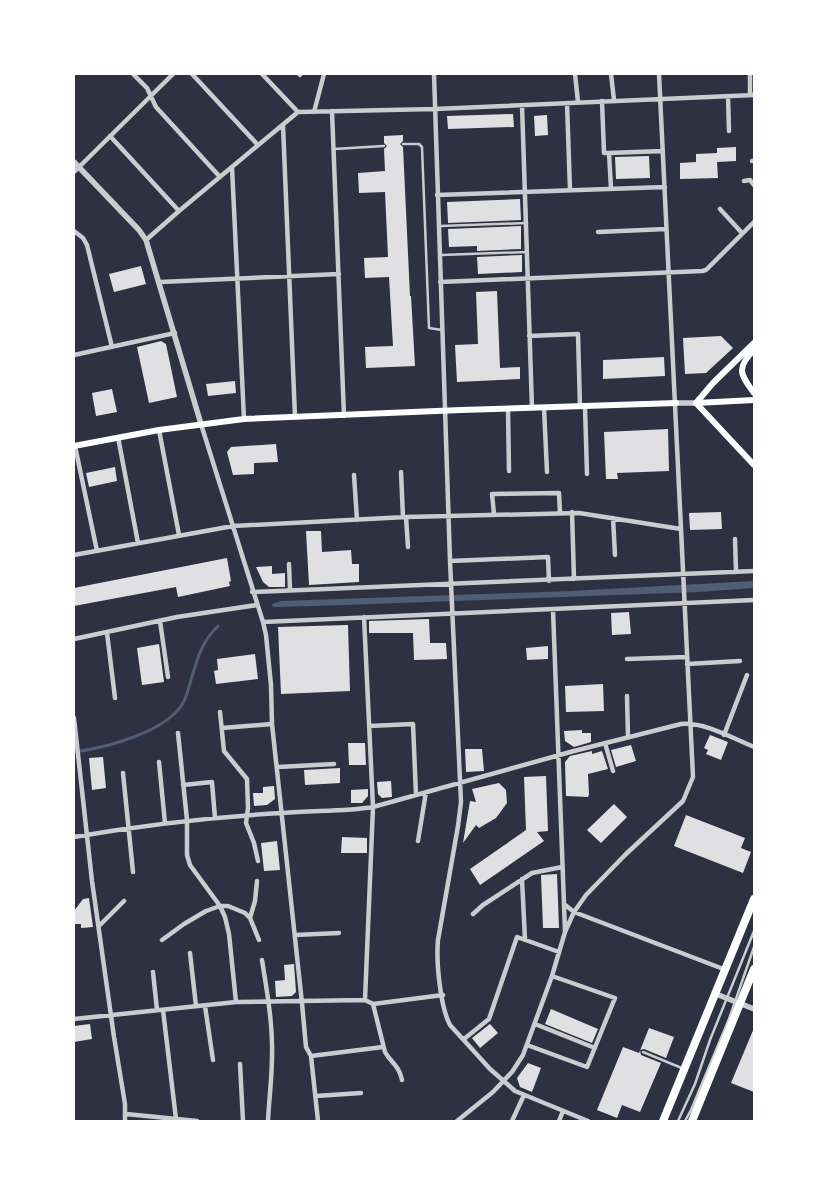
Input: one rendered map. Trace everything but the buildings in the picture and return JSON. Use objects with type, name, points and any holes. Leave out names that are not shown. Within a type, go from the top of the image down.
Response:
[{"type":"main road","points":[[696,403],[712,383],[754,343]]},
{"type":"main road","points":[[754,350],[743,362],[741,368],[745,381],[754,393]]},
{"type":"main road","points":[[696,403],[754,400]]},
{"type":"main road","points":[[696,403],[754,465]]},
{"type":"main road","points":[[74,446],[159,430],[244,419],[508,408],[676,404]]},
{"type":"main road","points":[[663,1121],[754,899]]},
{"type":"main road","points":[[692,1121],[737,1003],[754,969]]},
{"type":"street","points":[[133,74],[151,95],[156,107],[220,177]]},
{"type":"street","points":[[173,74],[110,136],[75,167],[139,230],[146,240],[175,333],[200,424],[263,622],[266,635],[271,685],[272,724],[306,1047],[311,1056],[318,1121]]},
{"type":"street","points":[[192,74],[258,144]]},
{"type":"street","points":[[262,74],[298,112]]},
{"type":"street","points":[[314,112],[324,74]]},
{"type":"street","points":[[434,74],[450,561],[461,802],[437,952],[440,982],[446,1017],[450,1024],[503,1081],[515,1091],[588,1121]]},
{"type":"street","points":[[576,74],[578,102]]},
{"type":"street","points":[[612,74],[614,100]]},
{"type":"street","points":[[457,1121],[503,1081],[516,1067],[535,1024],[565,932],[574,912],[586,895],[683,800],[693,777],[659,74]]},
{"type":"street","points":[[146,240],[178,211],[298,112],[435,109],[752,95],[750,74]]},
{"type":"street","points":[[728,96],[729,131]]},
{"type":"street","points":[[602,101],[604,153],[663,150]]},
{"type":"street","points":[[567,103],[570,190]]},
{"type":"street","points":[[522,105],[532,408]]},
{"type":"street","points":[[332,111],[344,416]]},
{"type":"street","points":[[283,125],[295,418]]},
{"type":"street","points":[[110,136],[178,211]]},
{"type":"street","points":[[609,153],[611,188]]},
{"type":"street","points":[[232,167],[244,419]]},
{"type":"street","points":[[744,180],[750,180],[754,185]]},
{"type":"street","points":[[437,195],[665,186]]},
{"type":"street","points":[[720,209],[742,233]]},
{"type":"street","points":[[440,282],[706,270],[754,222]]},
{"type":"street","points":[[598,232],[666,229]]},
{"type":"street","points":[[74,231],[88,245],[112,347]]},
{"type":"street","points":[[160,282],[339,274]]},
{"type":"street","points":[[74,355],[175,333]]},
{"type":"street","points":[[529,336],[578,334],[587,474]]},
{"type":"street","points":[[676,404],[696,403]]},
{"type":"street","points":[[508,408],[509,471]]},
{"type":"street","points":[[544,408],[547,472]]},
{"type":"street","points":[[159,430],[179,535]]},
{"type":"street","points":[[118,438],[138,543]]},
{"type":"street","points":[[74,446],[97,551]]},
{"type":"street","points":[[401,472],[408,547]]},
{"type":"street","points":[[354,475],[356,520]]},
{"type":"street","points":[[494,514],[492,494],[559,493],[560,512]]},
{"type":"street","points":[[74,555],[233,526],[449,515],[572,512],[681,529]]},
{"type":"street","points":[[572,512],[574,579]]},
{"type":"street","points":[[613,518],[615,555]]},
{"type":"street","points":[[735,539],[736,572]]},
{"type":"street","points":[[450,561],[548,557],[550,580]]},
{"type":"street","points":[[289,564],[290,590]]},
{"type":"street","points":[[252,592],[754,571]]},
{"type":"street","points":[[263,622],[754,600]]},
{"type":"street","points":[[74,639],[160,621],[257,605]]},
{"type":"street","points":[[553,610],[565,932]]},
{"type":"street","points":[[364,617],[373,807],[365,1000]]},
{"type":"street","points":[[160,621],[168,677]]},
{"type":"street","points":[[107,633],[115,698]]},
{"type":"street","points":[[627,659],[687,657]]},
{"type":"street","points":[[687,664],[740,661]]},
{"type":"street","points":[[724,735],[747,675]]},
{"type":"street","points":[[627,696],[628,737]]},
{"type":"street","points":[[220,712],[224,751],[247,779],[248,816],[246,822],[258,861]]},
{"type":"street","points":[[74,718],[87,835],[126,1114],[125,1121]]},
{"type":"street","points":[[74,837],[186,820],[373,807],[460,782],[681,724],[691,723],[754,747]]},
{"type":"street","points":[[222,728],[272,724]]},
{"type":"street","points":[[369,726],[413,724],[416,795]]},
{"type":"street","points":[[178,733],[186,820],[187,856],[220,906],[225,917],[229,934],[236,1002]]},
{"type":"street","points":[[605,743],[613,771]]},
{"type":"street","points":[[159,762],[165,823]]},
{"type":"street","points":[[278,767],[334,764]]},
{"type":"street","points":[[123,773],[133,872]]},
{"type":"street","points":[[183,785],[212,782],[215,818]]},
{"type":"street","points":[[418,841],[426,792]]},
{"type":"street","points":[[473,914],[483,905],[532,873],[562,868]]},
{"type":"street","points":[[522,879],[525,940]]},
{"type":"street","points":[[250,918],[255,901],[257,880]]},
{"type":"street","points":[[99,926],[124,901]]},
{"type":"street","points":[[564,904],[574,912],[726,970]]},
{"type":"street","points":[[162,940],[206,911],[220,906],[228,906],[245,913],[250,918],[259,940]]},
{"type":"street","points":[[295,935],[338,933]]},
{"type":"street","points":[[464,1039],[489,1020],[517,937],[560,952]]},
{"type":"street","points":[[190,953],[196,1006]]},
{"type":"street","points":[[262,960],[269,1003],[272,1056],[268,1121]]},
{"type":"street","points":[[153,972],[176,1119]]},
{"type":"street","points":[[527,1045],[587,1067],[615,998],[552,976]]},
{"type":"street","points":[[716,994],[754,1009]]},
{"type":"street","points":[[74,1019],[111,1017],[236,1002],[269,1003],[365,1000],[373,1004],[443,995]]},
{"type":"street","points":[[373,1004],[383,1047],[388,1058],[398,1068],[402,1080]]},
{"type":"street","points":[[206,1006],[213,1060]]},
{"type":"street","points":[[535,1024],[594,1048]]},
{"type":"street","points":[[311,1056],[383,1047]]},
{"type":"street","points":[[240,1064],[243,1121]]},
{"type":"street","points":[[316,1096],[360,1093]]},
{"type":"street","points":[[512,1121],[524,1095]]},
{"type":"street","points":[[559,1121],[564,1111]]},
{"type":"street","points":[[126,1114],[197,1121]]},
{"type":"lane","points":[[403,144],[419,144],[422,147],[429,328],[442,330]]},
{"type":"lane","points":[[334,149],[384,146]]},
{"type":"lane","points":[[438,226],[527,223]]},
{"type":"lane","points":[[439,255],[527,252]]},
{"type":"lane","points":[[678,1121],[695,1084],[710,1040],[754,931]]},
{"type":"lane","points":[[685,1121],[737,1003],[754,947]]},
{"type":"lane","points":[[643,1052],[685,1069]]},
{"type":"water","points":[[754,581],[754,588],[699,592],[317,606],[273,607],[272,604],[281,601],[571,591]]},
{"type":"waterway","points":[[74,752],[119,742],[152,729],[167,720],[178,710],[185,699],[205,642],[218,626]]}]
